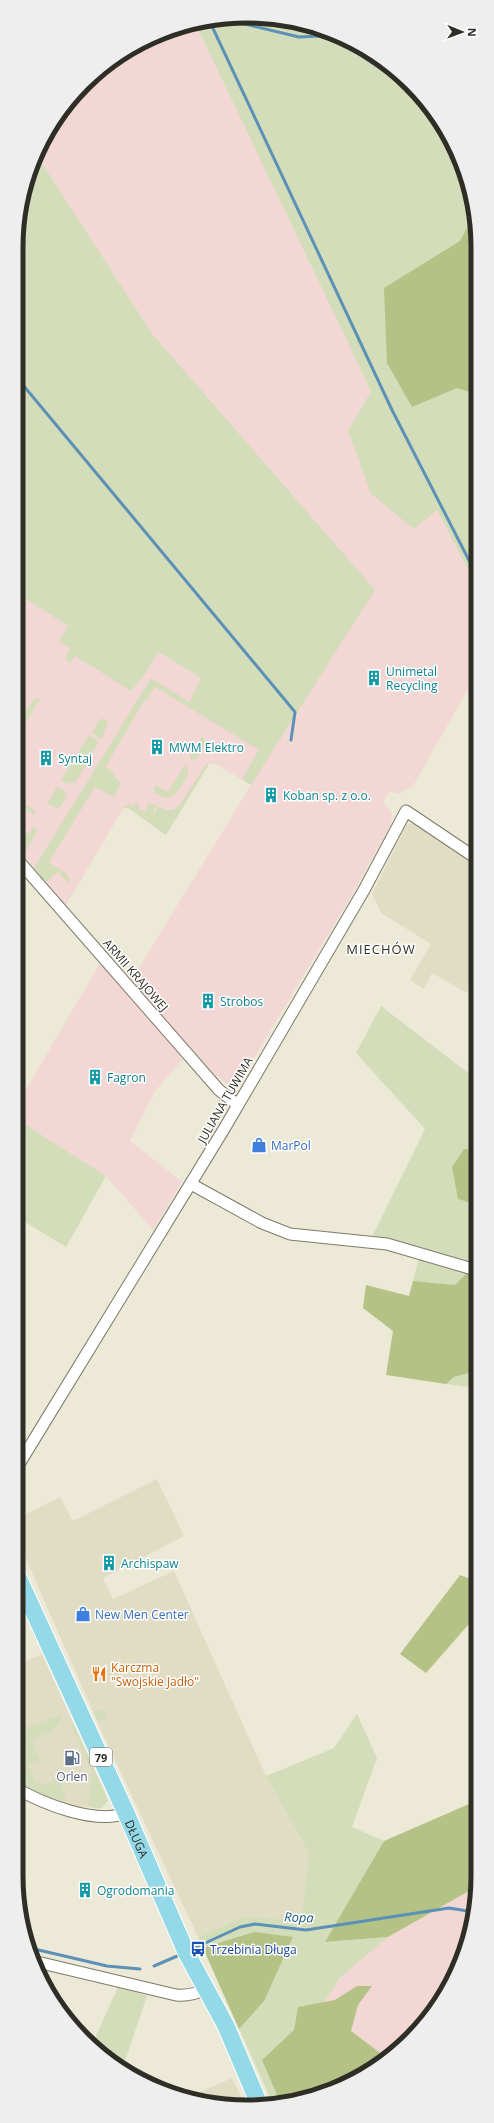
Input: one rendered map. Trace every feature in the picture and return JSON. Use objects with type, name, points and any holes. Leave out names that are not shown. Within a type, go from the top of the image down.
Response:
[{"type":"main road","name":"DŁUGA","points":[[23,1588],[126,1813],[191,1963],[229,2033],[257,2100]]},
{"type":"street","name":"JULIANA TUWIMA","points":[[23,1458],[238,1105],[364,890],[406,812],[471,855]]},
{"type":"street","name":"ARMII KRAJOWEJ","points":[[23,866],[219,1090],[238,1105]]},
{"type":"street","points":[[191,1184],[262,1223],[290,1234],[387,1244],[471,1269]]},
{"type":"street","points":[[23,1792],[45,1803],[72,1811],[111,1817],[126,1813]]},
{"type":"street","points":[[40,1963],[176,1995],[185,1996],[197,1994],[206,1989]]},
{"type":"shaded area","points":[[198,29],[371,391],[348,431],[371,494],[437,509],[471,575],[471,684],[413,786],[398,794],[390,791],[383,802],[392,812],[391,824],[353,893],[239,1083],[231,1086],[212,1073],[131,981],[251,785],[216,764],[209,764],[166,835],[128,808],[123,809],[66,905],[23,854],[23,597],[144,674],[158,652],[201,678],[190,702],[272,753],[153,335],[40,160],[53,135],[69,111],[99,79],[111,69],[148,46],[175,35]]},
{"type":"shaded area","points":[[424,823],[471,859],[471,987],[467,993],[432,973],[424,989],[410,980],[431,944],[381,913],[372,894],[407,824]]},
{"type":"shaded area","points":[[100,963],[183,1059],[155,1091],[130,1141],[182,1182],[153,1230],[106,1176],[23,1123],[23,1095]]},
{"type":"shaded area","points":[[157,1479],[184,1536],[103,1578],[113,1599],[174,1571],[266,1776],[309,1853],[301,1920],[243,1917],[198,1937],[102,1732],[23,1552],[23,1516],[60,1497],[73,1521]]},
{"type":"shaded area","points":[[42,1654],[108,1800],[102,1808],[57,1805],[23,1786],[23,1662]]},
{"type":"shaded area","points":[[471,1890],[467,1920],[454,1962],[441,1988],[425,2012],[395,2044],[383,2054],[359,2070],[336,2082],[312,2021],[340,1978],[388,1937]]},
{"type":"shaded area","points":[[232,2078],[243,2100],[232,2100],[196,2094]]},
{"type":"green space","points":[[232,23],[262,23],[291,27],[319,35],[346,46],[383,69],[415,99],[425,111],[448,148],[459,175],[467,203],[471,232],[471,575],[437,510],[414,529],[371,494],[348,431],[371,391],[198,29]]},
{"type":"green space","points":[[40,160],[153,335],[375,590],[251,785],[242,779],[259,750],[155,687],[147,700],[145,699],[106,766],[115,773],[113,775],[120,782],[119,788],[114,797],[95,787],[49,862],[67,874],[69,878],[68,883],[58,872],[46,882],[34,868],[151,678],[189,702],[201,678],[158,652],[145,674],[131,691],[75,656],[70,663],[65,659],[70,648],[59,641],[68,626],[23,597],[23,232],[27,203]]},
{"type":"green space","points":[[470,223],[471,232],[471,392],[457,388],[412,407],[387,363],[384,288],[460,241]]},
{"type":"green space","points":[[34,699],[40,699],[23,727],[23,716]]},
{"type":"green space","points":[[100,719],[105,719],[108,723],[101,740],[92,732]]},
{"type":"green space","points":[[89,735],[99,742],[76,782],[68,784],[61,780]]},
{"type":"green space","points":[[203,736],[206,743],[198,757],[193,760],[189,759]]},
{"type":"green space","points":[[207,763],[209,764],[166,835],[128,808],[122,808],[130,804],[132,807],[135,806],[134,803],[138,802],[138,809],[146,811],[148,803],[157,805],[153,812],[155,813],[158,806],[167,810],[174,809],[179,806]]},
{"type":"green space","points":[[185,765],[188,769],[188,773],[178,791],[166,798],[156,794],[154,790],[155,785],[168,792]]},
{"type":"green space","points":[[57,787],[64,791],[67,795],[61,807],[59,806],[57,809],[47,803]]},
{"type":"green space","points":[[23,803],[36,811],[34,814],[23,808]]},
{"type":"green space","points":[[33,827],[37,831],[24,855],[23,830],[29,834]]},
{"type":"green space","points":[[381,1006],[471,1075],[471,1150],[464,1149],[458,1199],[471,1203],[471,1265],[372,1237],[425,1129],[356,1053]]},
{"type":"green space","points":[[23,1123],[106,1176],[66,1247],[23,1221]]},
{"type":"green space","points":[[464,1149],[471,1150],[471,1203],[458,1199],[452,1167]]},
{"type":"green space","points":[[419,1258],[468,1271],[455,1285],[413,1281]]},
{"type":"green space","points":[[471,1268],[471,1372],[454,1377],[446,1384],[386,1375],[393,1331],[363,1308],[366,1285],[409,1296],[413,1281],[455,1285]]},
{"type":"green space","points":[[471,1372],[471,1387],[446,1384],[454,1377]]},
{"type":"green space","points":[[460,1575],[471,1579],[471,1622],[426,1673],[400,1654]]},
{"type":"green space","points":[[98,1710],[105,1712],[107,1718],[98,1722],[93,1712]]},
{"type":"green space","points":[[62,1714],[54,1729],[31,1741],[40,1760],[28,1765],[36,1784],[39,1783],[41,1786],[55,1780],[60,1781],[66,1795],[63,1799],[52,1799],[23,1783],[23,1729]]},
{"type":"green space","points":[[357,1714],[377,1758],[352,1827],[384,1841],[326,1942],[388,1937],[340,1978],[312,2021],[307,2091],[291,2096],[271,2099],[198,1937],[243,1917],[301,1920],[309,1853],[266,1776],[334,1748]]},
{"type":"green space","points":[[71,1724],[73,1724],[108,1800],[102,1808],[93,1808],[88,1804],[92,1772]]},
{"type":"green space","points":[[471,1803],[471,1890],[388,1937],[325,1942],[384,1841]]},
{"type":"green space","points":[[254,1932],[293,1937],[264,2001],[239,2029],[203,1948]]},
{"type":"green space","points":[[357,1986],[372,1986],[358,2005],[351,2031],[382,2055],[359,2070],[333,2083],[291,2096],[278,2098],[262,2060],[294,2030],[298,2007],[335,2000]]},
{"type":"green space","points":[[118,1987],[147,1996],[124,2063],[111,2054],[95,2040]]},
{"type":"waterway","points":[[240,23],[299,37],[319,36],[331,39]]},
{"type":"waterway","points":[[212,26],[392,410],[471,564]]},
{"type":"waterway","points":[[351,49],[390,75]]},
{"type":"waterway","points":[[23,385],[295,712],[291,740]]},
{"type":"waterway","name":"Ropa","points":[[190,1950],[240,1927],[255,1924],[306,1930],[449,1908],[468,1911]]},
{"type":"waterway","name":"Ropa","points":[[35,1949],[107,1966],[140,1969]]},
{"type":"waterway","name":"Ropa","points":[[154,1966],[182,1954]]},
{"type":"place","name":"Unimetal Recycling","points":[[374,678]]},
{"type":"place","name":"MWM Elektro","points":[[157,747]]},
{"type":"place","name":"Syntaj","points":[[46,758]]},
{"type":"place","name":"Koban sp. z o.o.","points":[[271,795]]},
{"type":"place","name":"Strobos","points":[[208,1001]]},
{"type":"place","name":"Fagron","points":[[95,1077]]},
{"type":"place","name":"MarPol","points":[[259,1145]]},
{"type":"place","name":"Archispaw","points":[[109,1563]]},
{"type":"place","name":"New Men Center","points":[[83,1614]]},
{"type":"place","name":"Karczma \"Swojskie Jadło\"","points":[[99,1674]]},
{"type":"place","name":"Orlen","points":[[72,1758]]},
{"type":"place","name":"Ogrodomania","points":[[85,1890]]},
{"type":"place","name":"Trzebinia Długa","points":[[198,1949]]},
{"type":"district","name":"MIECHÓW","points":[[381,949]]}]
